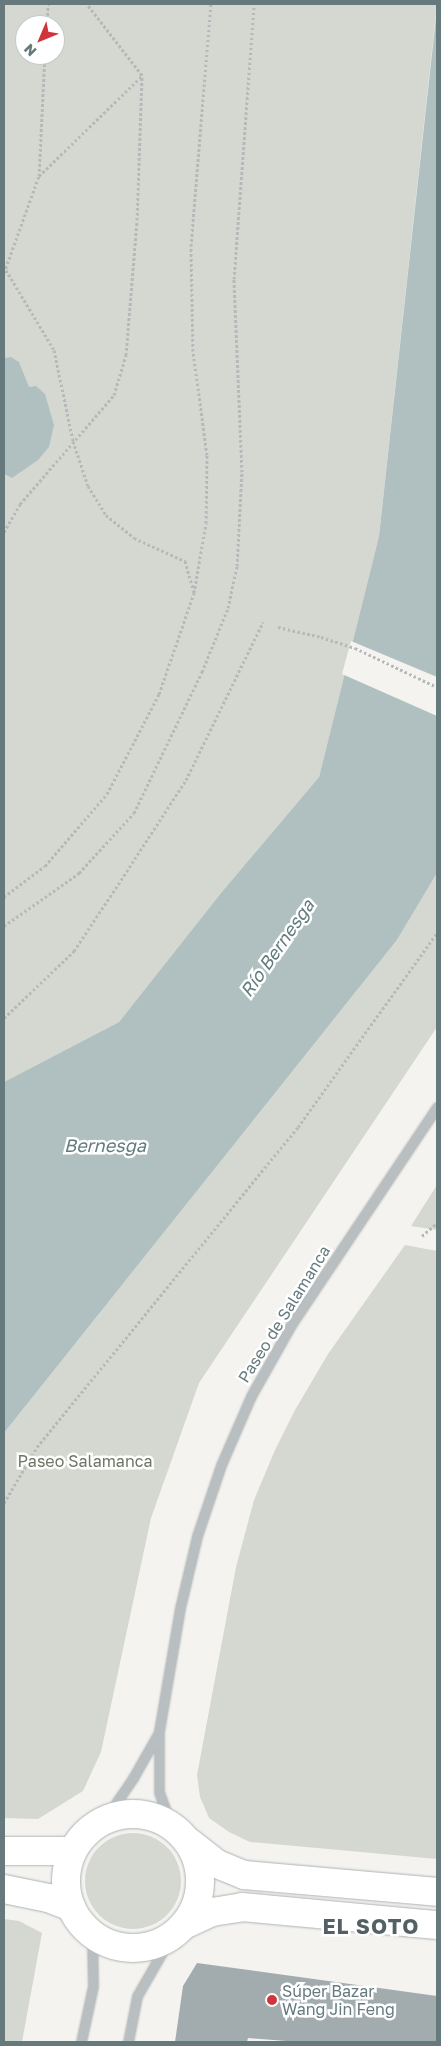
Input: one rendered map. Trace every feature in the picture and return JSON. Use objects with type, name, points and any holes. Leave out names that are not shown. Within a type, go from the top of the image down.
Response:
[{"type":"main road","points":[[437,1892],[244,1875],[217,1864],[179,1833],[150,1815],[127,1813],[105,1819],[86,1832],[72,1851],[65,1873],[66,1889],[76,1918],[92,1934],[110,1945],[131,1948],[152,1946],[212,1912],[242,1907],[437,1925]]},
{"type":"main road","points":[[178,1930],[197,1905],[201,1884],[198,1862],[179,1833]]},
{"type":"main road","points":[[4,1851],[72,1851]]},
{"type":"main road","points":[[4,1890],[48,1898],[71,1907]]},
{"type":"street","name":"Paseo de Salamanca","points":[[179,1833],[159,1792],[159,1731],[180,1608],[197,1536],[221,1464],[247,1404],[291,1325],[437,1107]]},
{"type":"street","name":"Paseo de Salamanca","points":[[105,1819],[133,1778],[159,1731]]},
{"type":"street","points":[[128,2042],[137,1996],[178,1930]]},
{"type":"street","points":[[81,2042],[93,1986],[92,1934]]},
{"type":"path","points":[[4,532],[20,504],[114,395],[126,354],[137,220],[142,75],[87,4]]},
{"type":"path","points":[[4,897],[45,866],[107,794],[159,694],[194,593],[206,522],[207,455],[193,351],[191,246],[211,4]]},
{"type":"path","points":[[4,926],[79,873],[134,813],[202,672],[228,608],[237,566],[242,472],[234,279],[254,4]]},
{"type":"path","points":[[45,65],[39,176],[5,272],[54,350],[73,441],[88,486],[106,514],[134,538],[185,562],[194,593]]},
{"type":"path","points":[[39,176],[142,75]]},
{"type":"path","points":[[4,1018],[74,951],[122,880],[186,780],[263,622]]},
{"type":"path","points":[[278,628],[321,637],[355,648],[437,687]]},
{"type":"path","points":[[4,1503],[37,1448],[298,1127],[437,933]]},
{"type":"path","points":[[422,1236],[437,1223]]},
{"type":"green space","points":[[4,4],[437,4],[379,536],[319,777],[221,893],[119,1022],[4,1082]]},
{"type":"green space","name":"Paseo Salamanca","points":[[437,873],[437,1027],[199,1383],[151,1518],[101,1752],[83,1791],[38,1819],[4,1818],[4,1433],[397,940]]},
{"type":"green space","points":[[437,1185],[437,1230],[411,1226]]},
{"type":"green space","points":[[405,1245],[437,1251],[437,1859],[250,1842],[229,1832],[209,1818],[200,1797],[197,1775],[236,1567],[254,1500],[275,1450],[295,1410],[328,1354]]},
{"type":"green space","points":[[133,1833],[151,1836],[167,1847],[178,1863],[181,1881],[178,1899],[167,1915],[151,1926],[133,1929],[115,1926],[99,1915],[88,1899],[85,1881],[88,1863],[99,1847],[115,1836]]},
{"type":"green space","points":[[4,1919],[19,1921],[42,1933],[22,2042],[4,2042]]},
{"type":"water","name":"Bernesga","points":[[437,8],[437,873],[397,940],[4,1433],[4,1082],[119,1022],[221,893],[319,777],[379,536]]},
{"type":"water","points":[[11,357],[19,362],[29,387],[36,386],[45,394],[54,425],[49,447],[38,460],[12,478],[4,474],[4,358]]},
{"type":"pier","points":[[351,641],[437,677],[437,716],[342,674]]},
{"type":"building","points":[[197,1963],[437,1996],[437,2042],[299,2042],[248,2038],[247,2042],[175,2042],[183,1986]]},
{"type":"place","name":"Súper Bazar Wang Jin Feng","points":[[272,2000]]},
{"type":"district","name":"EL SOTO","points":[[371,1926]]},
{"type":"water label","name":"Río Bernesga","points":[[277,948]]}]
